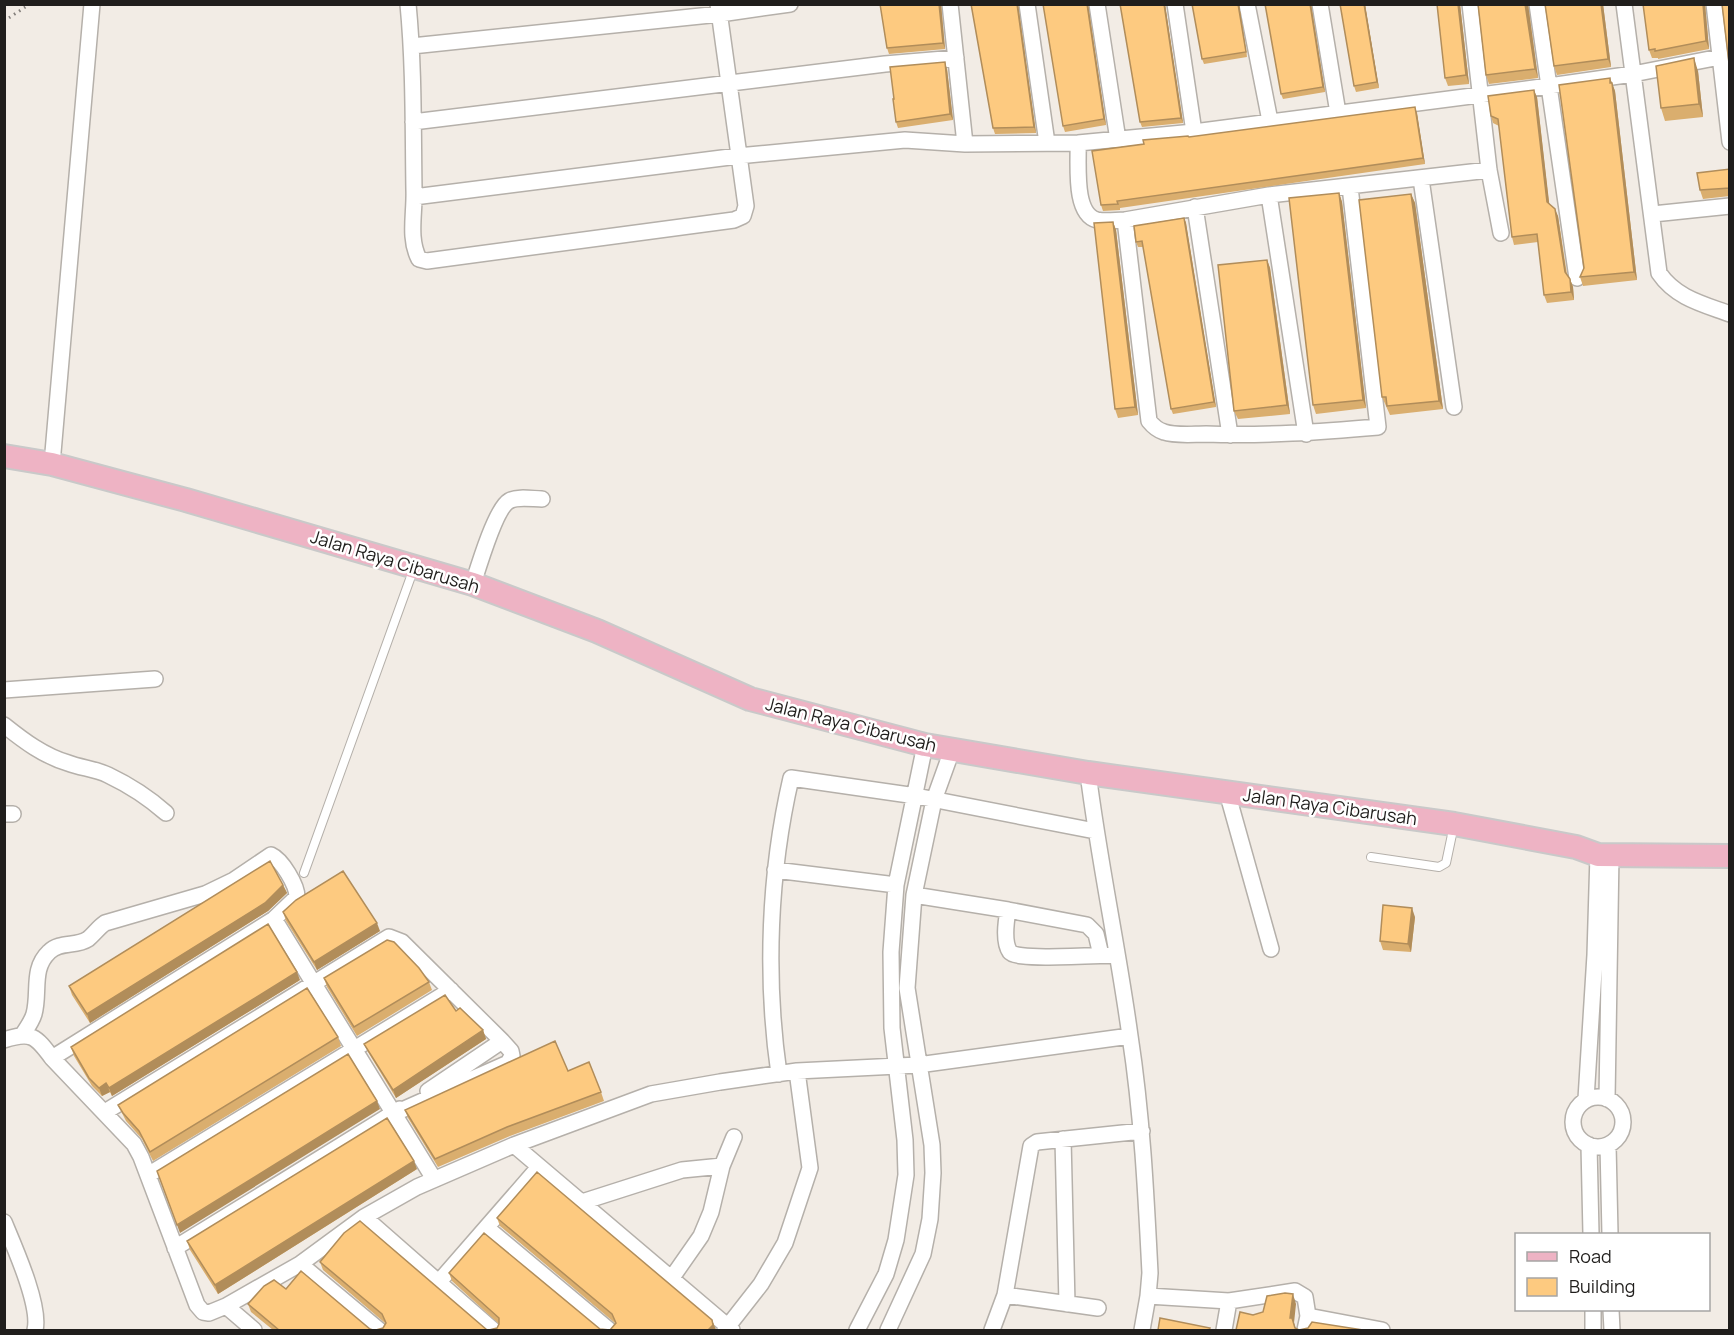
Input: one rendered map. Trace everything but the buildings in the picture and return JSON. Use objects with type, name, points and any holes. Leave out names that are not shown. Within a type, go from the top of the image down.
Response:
[{"type":"main road","name":"Jalan Raya Cibarusah","points":[[4,456],[52,464],[186,500],[472,584],[597,631],[750,699],[925,745],[1088,774],[1454,824],[1576,847],[1605,855],[1730,856]]},
{"type":"street","points":[[52,464],[92,4]]},
{"type":"street","points":[[408,4],[412,46],[414,249],[419,258],[427,261],[734,220],[743,216],[746,211],[719,9]]},
{"type":"street","points":[[412,46],[719,9],[790,4]]},
{"type":"street","points":[[950,4],[965,144]]},
{"type":"street","points":[[1027,4],[1047,143]]},
{"type":"street","points":[[1097,4],[1118,140]]},
{"type":"street","points":[[1175,4],[1194,132]]},
{"type":"street","points":[[1248,4],[1270,121]]},
{"type":"street","points":[[1320,4],[1338,113]]},
{"type":"street","points":[[1470,4],[1489,170],[1501,233]]},
{"type":"street","points":[[1537,4],[1577,278]]},
{"type":"street","points":[[1624,4],[1659,273],[1667,285],[1685,297],[1730,314]]},
{"type":"street","points":[[1714,4],[1730,142]]},
{"type":"street","points":[[414,197],[738,156],[905,140],[965,144],[1078,143],[1194,132],[1549,86],[1633,74],[1720,57]]},
{"type":"street","points":[[413,122],[885,64],[956,58]]},
{"type":"street","points":[[1078,143],[1080,202],[1086,215],[1095,220],[1125,220],[1269,195],[1489,170]]},
{"type":"street","points":[[1421,179],[1454,407]]},
{"type":"street","points":[[1125,220],[1149,421],[1156,428],[1165,432],[1230,435],[1306,434],[1378,427],[1350,186]]},
{"type":"street","points":[[1269,195],[1306,434]]},
{"type":"street","points":[[1653,214],[1730,206]]},
{"type":"street","points":[[1195,207],[1230,435]]},
{"type":"street","points":[[472,584],[492,528],[504,505],[513,499],[542,499]]},
{"type":"street","points":[[4,690],[155,679]]},
{"type":"street","points":[[4,725],[29,745],[46,754],[66,763],[106,773],[134,789],[166,813]]},
{"type":"street","points":[[880,1330],[859,1327],[886,1274],[903,1205],[906,1175],[905,1140],[892,1028],[891,952],[896,885],[925,745]]},
{"type":"street","points":[[888,1330],[923,1254],[930,1218],[932,1145],[907,988],[914,895],[934,800],[952,750]]},
{"type":"street","points":[[1088,774],[1095,831],[1130,1036],[1142,1131],[1150,1273],[1142,1330]]},
{"type":"street","points":[[779,1074],[773,1033],[772,949],[775,870],[782,819],[791,778],[916,796],[1095,831]]},
{"type":"street","points":[[1227,792],[1270,949]]},
{"type":"street","points":[[23,1034],[34,1015],[36,980],[41,963],[58,945],[88,939],[105,922],[205,894],[234,880],[271,855],[276,858],[297,890],[297,897],[274,919],[52,1058]]},
{"type":"street","points":[[1605,855],[1607,1099]]},
{"type":"street","points":[[1586,1099],[1605,855]]},
{"type":"street","points":[[775,870],[896,885]]},
{"type":"street","points":[[914,895],[1087,925],[1096,934],[1101,955]]},
{"type":"street","points":[[1008,910],[1006,940],[1009,951],[1013,955],[1030,957],[1117,955]]},
{"type":"street","points":[[274,919],[434,1179]]},
{"type":"street","points":[[105,1112],[389,937],[402,942],[502,1041],[512,1056],[508,1063],[393,1114]]},
{"type":"street","points":[[148,1175],[451,990]]},
{"type":"street","points":[[4,1040],[23,1034],[33,1036],[41,1042],[52,1058],[134,1144],[197,1305],[203,1312],[209,1313],[226,1306],[300,1264],[364,1217],[396,1197],[514,1145],[651,1094],[797,1071],[918,1065],[1130,1036]]},
{"type":"street","points":[[175,1248],[393,1114],[502,1041]]},
{"type":"street","points":[[514,1145],[728,1329],[761,1284],[785,1243],[810,1168],[797,1071]]},
{"type":"street","points":[[1597,1097],[1607,1099],[1616,1105],[1622,1116],[1622,1128],[1617,1138],[1608,1145],[1598,1147],[1588,1145],[1577,1136],[1573,1122],[1577,1108],[1586,1099],[1597,1097]]},
{"type":"street","points":[[992,1330],[1005,1295],[1031,1146],[1036,1142],[1142,1131]]},
{"type":"street","points":[[672,1279],[701,1236],[711,1212],[722,1166],[734,1137]]},
{"type":"street","points":[[1063,1139],[1067,1304]]},
{"type":"street","points":[[1588,1145],[1591,1233]]},
{"type":"street","points":[[1608,1145],[1610,1233]]},
{"type":"street","points":[[582,1202],[682,1170],[722,1166]]},
{"type":"street","points":[[438,1283],[539,1167]]},
{"type":"street","points":[[364,1217],[494,1330]]},
{"type":"street","points":[[4,1222],[29,1290],[36,1317],[35,1330]]},
{"type":"street","points":[[487,1228],[609,1330]]},
{"type":"street","points":[[300,1264],[379,1330]]},
{"type":"street","points":[[1148,1296],[1230,1301],[1295,1291],[1305,1297],[1307,1323],[1382,1330]]},
{"type":"street","points":[[1005,1295],[1098,1308]]},
{"type":"street","points":[[1224,1330],[1230,1301]]},
{"type":"street","points":[[226,1306],[254,1330]]},
{"type":"street","points":[[1593,1311],[1593,1330]]},
{"type":"street","points":[[1611,1311],[1612,1330]]},
{"type":"lane","points":[[304,873],[415,567]]},
{"type":"lane","points":[[1371,857],[1443,866],[1446,863],[1454,824]]},
{"type":"path","points":[[4,21],[30,4]]}]
